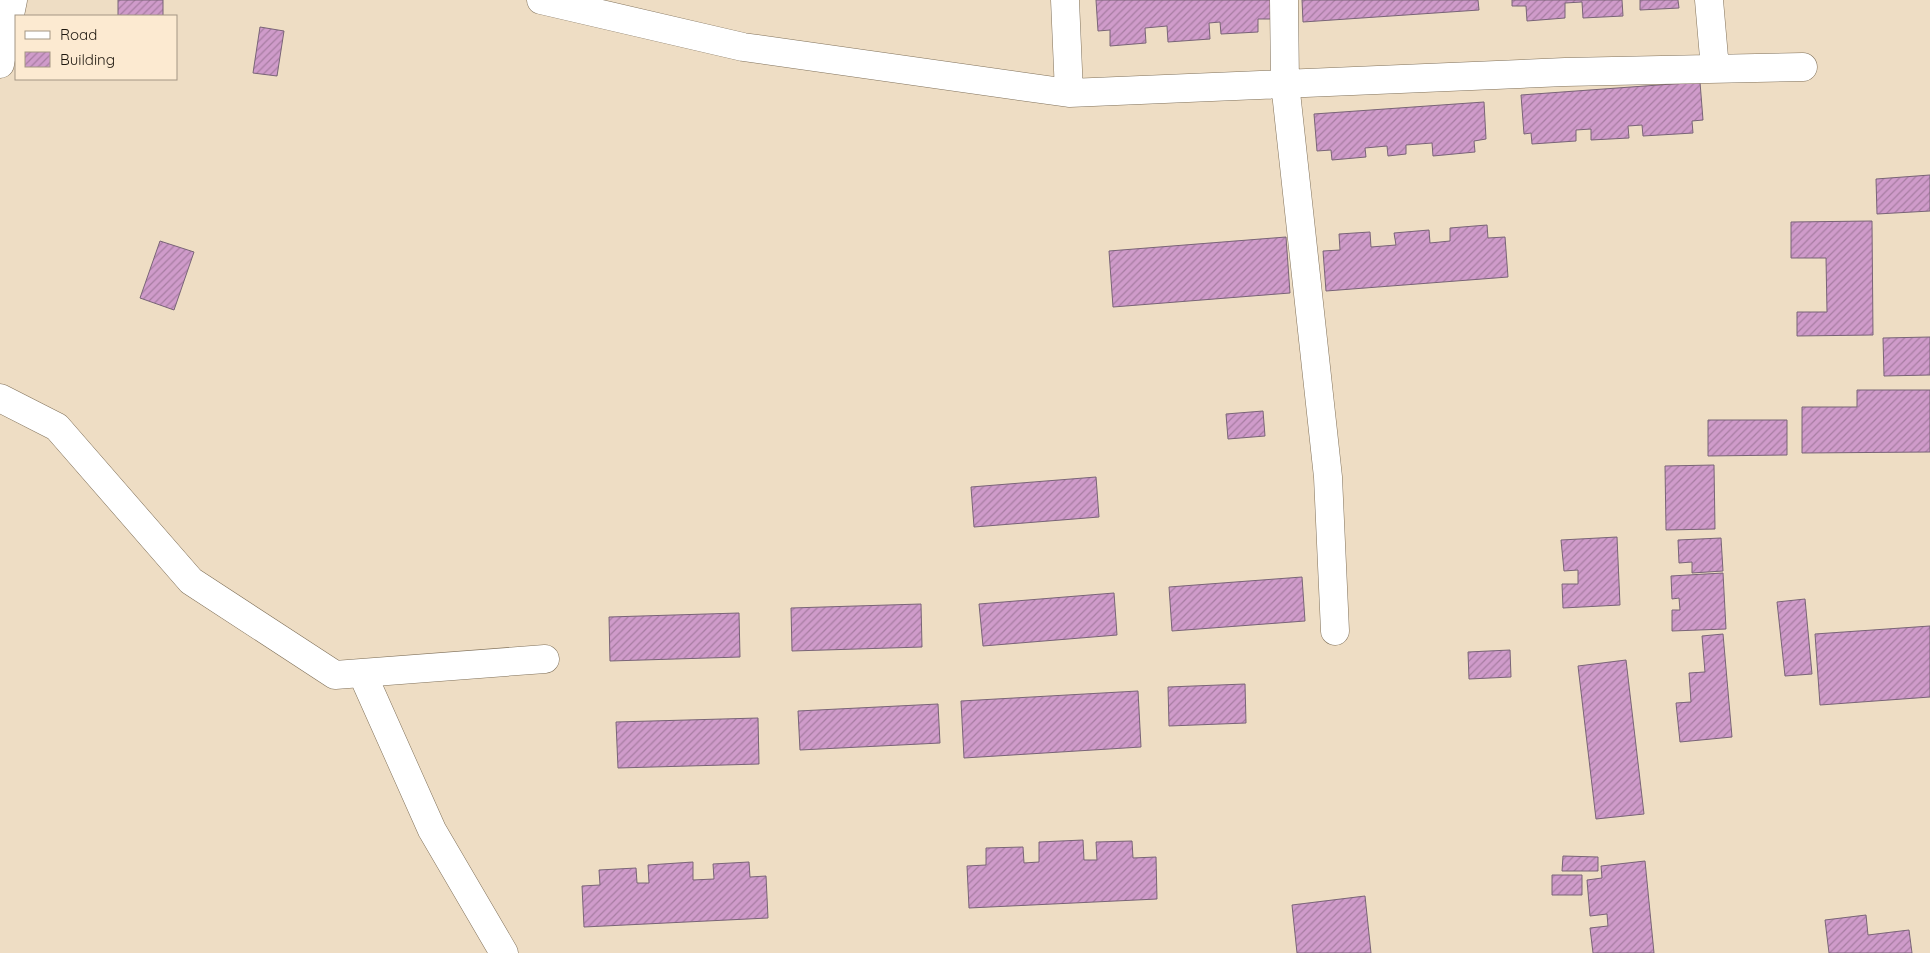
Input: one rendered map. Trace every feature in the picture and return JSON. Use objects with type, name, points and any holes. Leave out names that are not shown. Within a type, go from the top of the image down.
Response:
[{"type":"street","points":[[0,64],[13,0]]},
{"type":"street","points":[[541,0],[743,47],[1069,93],[1565,72],[1803,67]]},
{"type":"street","points":[[1065,0],[1069,93]]},
{"type":"street","points":[[1284,0],[1285,83],[1328,477],[1335,631]]},
{"type":"street","points":[[1709,0],[1715,69]]},
{"type":"street","points":[[0,398],[57,427],[191,582],[335,675],[545,659]]},
{"type":"street","points":[[362,673],[432,830],[504,953]]},
{"type":"building","points":[[118,0],[163,0],[163,15],[118,15]]},
{"type":"building","points":[[1096,0],[1272,0],[1273,19],[1258,19],[1258,32],[1221,34],[1220,22],[1209,23],[1210,39],[1168,42],[1167,26],[1145,28],[1146,43],[1110,46],[1110,30],[1098,31]]},
{"type":"building","points":[[1302,0],[1478,0],[1479,10],[1303,22]]},
{"type":"building","points":[[1512,0],[1622,0],[1623,16],[1583,18],[1582,2],[1565,3],[1565,18],[1527,21],[1526,6],[1512,6]]},
{"type":"building","points":[[1640,0],[1678,0],[1679,8],[1640,10]]},
{"type":"building","points":[[260,27],[284,31],[277,76],[253,73]]},
{"type":"building","points":[[1700,82],[1703,120],[1692,121],[1693,133],[1643,136],[1642,125],[1628,126],[1629,138],[1591,140],[1591,129],[1576,130],[1576,141],[1532,144],[1531,133],[1524,134],[1521,95]]},
{"type":"building","points":[[1484,102],[1486,139],[1474,141],[1475,152],[1433,156],[1432,143],[1406,145],[1406,154],[1388,156],[1387,146],[1365,148],[1366,157],[1332,160],[1331,150],[1317,151],[1314,114]]},
{"type":"building","points":[[1930,175],[1930,211],[1877,214],[1876,179]]},
{"type":"building","points":[[1872,221],[1873,335],[1797,336],[1797,312],[1827,312],[1826,258],[1791,258],[1791,222]]},
{"type":"building","points":[[1487,225],[1488,238],[1505,237],[1508,277],[1326,291],[1323,251],[1340,250],[1339,234],[1370,232],[1371,247],[1396,245],[1394,233],[1429,230],[1430,243],[1450,241],[1450,228]]},
{"type":"building","points":[[1286,237],[1290,293],[1113,307],[1109,251]]},
{"type":"building","points":[[160,241],[194,252],[174,310],[140,298]]},
{"type":"building","points":[[1930,337],[1930,375],[1884,376],[1883,338]]},
{"type":"building","points":[[1857,390],[1930,390],[1930,452],[1802,453],[1802,407],[1857,407]]},
{"type":"building","points":[[1263,411],[1265,436],[1228,439],[1226,414]]},
{"type":"building","points":[[1708,420],[1787,420],[1787,455],[1708,456]]},
{"type":"building","points":[[1714,465],[1715,529],[1666,530],[1665,466]]},
{"type":"building","points":[[1096,477],[1099,517],[974,527],[971,487]]},
{"type":"building","points":[[1617,537],[1620,605],[1563,608],[1562,584],[1578,584],[1578,570],[1564,571],[1561,540]]},
{"type":"building","points":[[1721,538],[1723,571],[1692,573],[1692,562],[1679,563],[1678,540]]},
{"type":"building","points":[[1723,573],[1726,629],[1672,631],[1672,610],[1680,610],[1679,598],[1672,599],[1671,576]]},
{"type":"building","points":[[1302,577],[1305,621],[1172,631],[1169,587]]},
{"type":"building","points":[[1114,593],[1117,635],[983,646],[979,604]]},
{"type":"building","points":[[1805,599],[1812,674],[1785,676],[1777,602]]},
{"type":"building","points":[[921,604],[922,647],[792,651],[791,608]]},
{"type":"building","points":[[739,613],[740,657],[610,661],[609,617]]},
{"type":"building","points":[[1930,626],[1930,697],[1820,705],[1815,634]]},
{"type":"building","points":[[1723,634],[1732,737],[1680,742],[1676,703],[1691,702],[1689,673],[1705,672],[1702,636]]},
{"type":"building","points":[[1510,650],[1511,677],[1469,679],[1468,652]]},
{"type":"building","points":[[1626,660],[1644,814],[1596,819],[1578,666]]},
{"type":"building","points":[[1245,684],[1246,723],[1169,726],[1168,687]]},
{"type":"building","points":[[1138,691],[1141,747],[964,758],[961,701]]},
{"type":"building","points":[[938,704],[940,743],[800,750],[798,711]]},
{"type":"building","points":[[758,718],[759,764],[618,768],[616,722]]},
{"type":"building","points":[[1083,840],[1084,860],[1097,860],[1096,842],[1132,841],[1133,858],[1156,857],[1157,899],[969,908],[967,866],[986,865],[986,848],[1023,847],[1024,863],[1039,862],[1039,842]]},
{"type":"building","points":[[1563,856],[1598,857],[1598,871],[1562,871]]},
{"type":"building","points":[[1645,861],[1654,953],[1593,953],[1590,928],[1608,926],[1607,914],[1590,916],[1587,880],[1602,878],[1601,866]]},
{"type":"building","points":[[693,862],[693,880],[714,879],[713,864],[749,862],[750,877],[766,876],[768,918],[584,927],[582,886],[600,885],[599,870],[636,868],[637,883],[649,883],[648,865]]},
{"type":"building","points":[[1552,875],[1582,875],[1582,895],[1552,895]]},
{"type":"building","points":[[1365,896],[1371,953],[1297,953],[1292,905]]},
{"type":"building","points":[[1866,915],[1868,935],[1909,930],[1912,953],[1829,953],[1825,920]]}]
